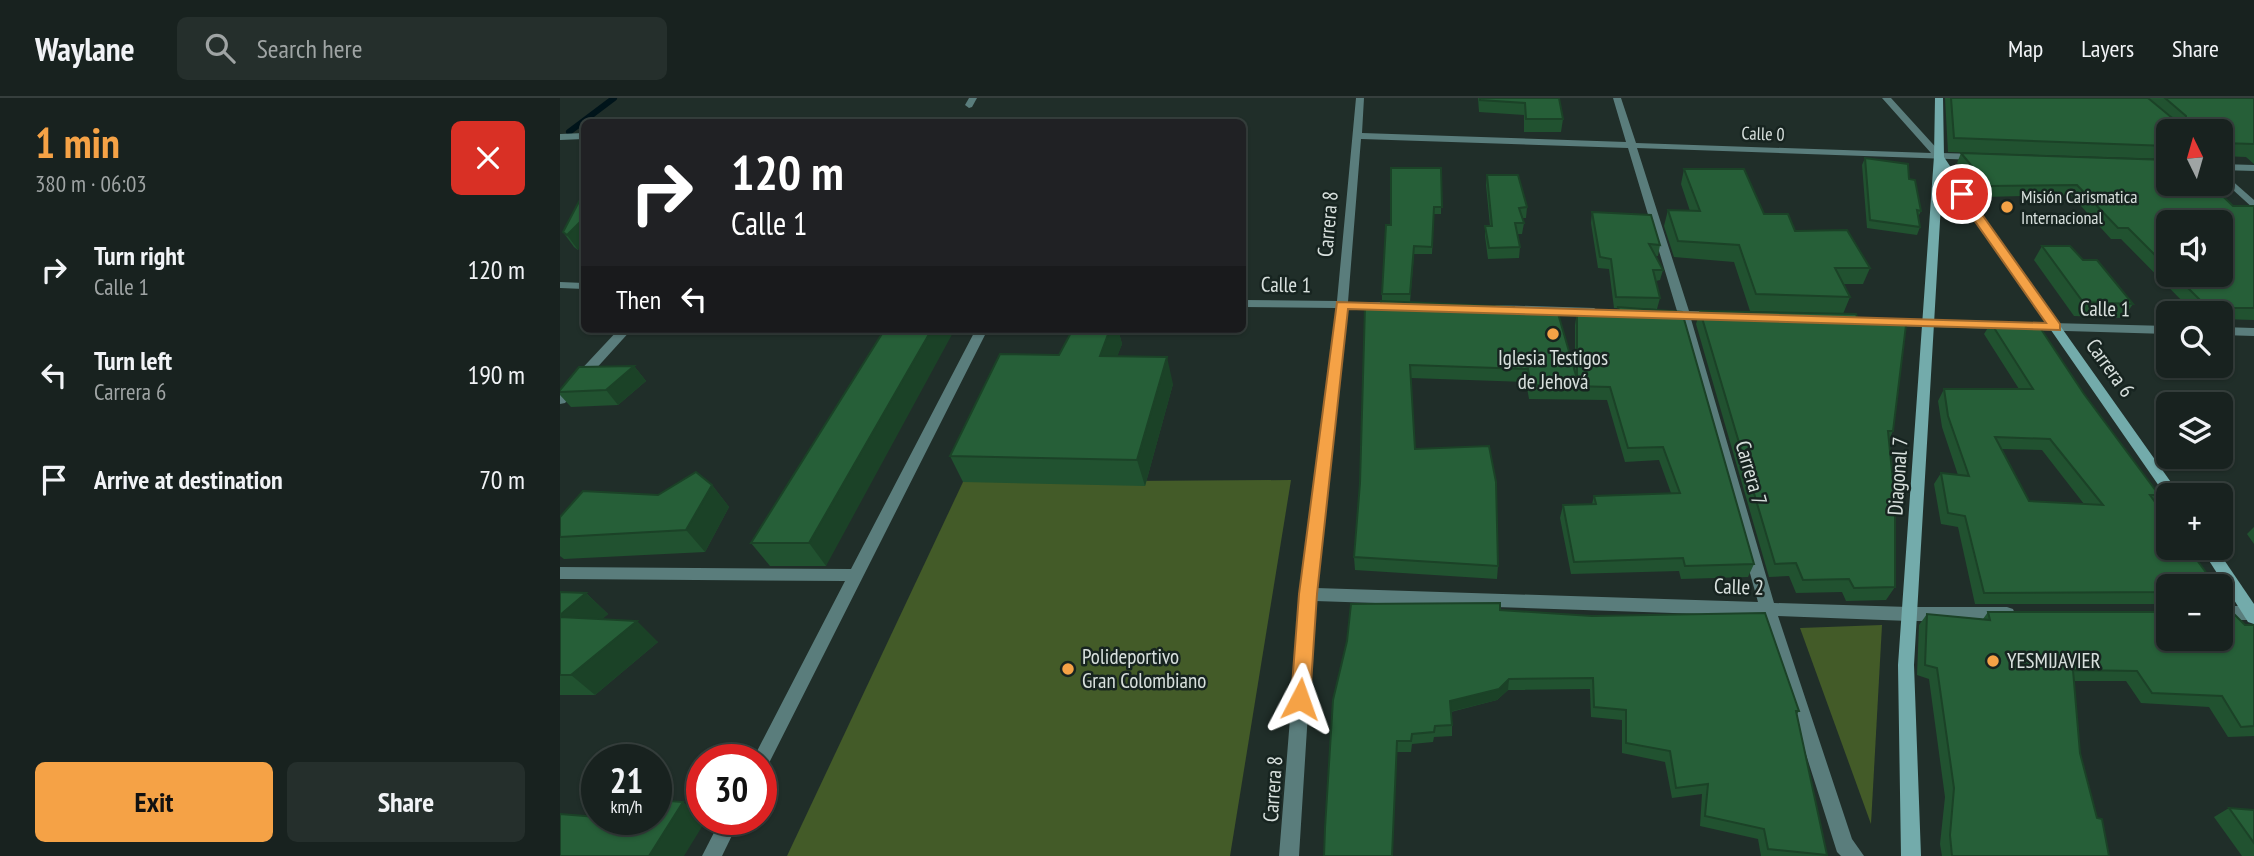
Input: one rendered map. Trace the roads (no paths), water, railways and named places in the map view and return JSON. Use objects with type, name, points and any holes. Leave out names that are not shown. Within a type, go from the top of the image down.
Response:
[{"type":"street","name":"Carrera 8","points":[[1289,856],[1308,594],[1342,305],[1360,98]]},
{"type":"street","name":"Carrera 7","points":[[1617,98],[1684,314],[1768,609],[1844,845],[1854,856]]},
{"type":"street","name":"Carrera 6","points":[[1886,98],[1939,156],[1990,235],[2165,483]]},
{"type":"street","name":"Diagonal 7","points":[[1911,856],[1906,734],[1909,614],[1939,156],[1938,98]]},
{"type":"street","points":[[560,137],[581,136]]},
{"type":"street","points":[[560,149],[581,136]]},
{"type":"street","name":"Calle 0","points":[[1357,136],[1993,158]]},
{"type":"street","points":[[2233,167],[2254,168]]},
{"type":"street","points":[[2233,186],[2254,206]]},
{"type":"street","points":[[560,285],[581,286]]},
{"type":"street","name":"Calle 1","points":[[1246,303],[1396,307]]},
{"type":"street","points":[[1479,309],[1602,312]]},
{"type":"street","points":[[1656,314],[1724,316]]},
{"type":"street","name":"Calle 1","points":[[1847,321],[2156,330]]},
{"type":"street","points":[[2233,331],[2254,332]]},
{"type":"street","points":[[560,400],[622,333]]},
{"type":"street","points":[[770,744],[980,333]]},
{"type":"street","points":[[2216,560],[2253,614]]},
{"type":"street","points":[[560,573],[858,575]]},
{"type":"street","name":"Calle 2","points":[[1308,594],[1909,614],[2018,614]]},
{"type":"street","points":[[2233,613],[2253,614]]},
{"type":"street","points":[[712,856],[723,835]]},
{"type":"waterway","points":[[586,119],[614,98]]},
{"type":"waterway","points":[[569,132],[581,123]]},
{"type":"place","name":"Misión Carismatica Internacional","points":[[2007,207]]},
{"type":"place","name":"Iglesia Testigos de Jehová","points":[[1553,334]]},
{"type":"place","name":"YESMIJAVIER","points":[[1993,661]]},
{"type":"place","name":"Polideportivo Gran Colombiano","points":[[1068,669]]}]
